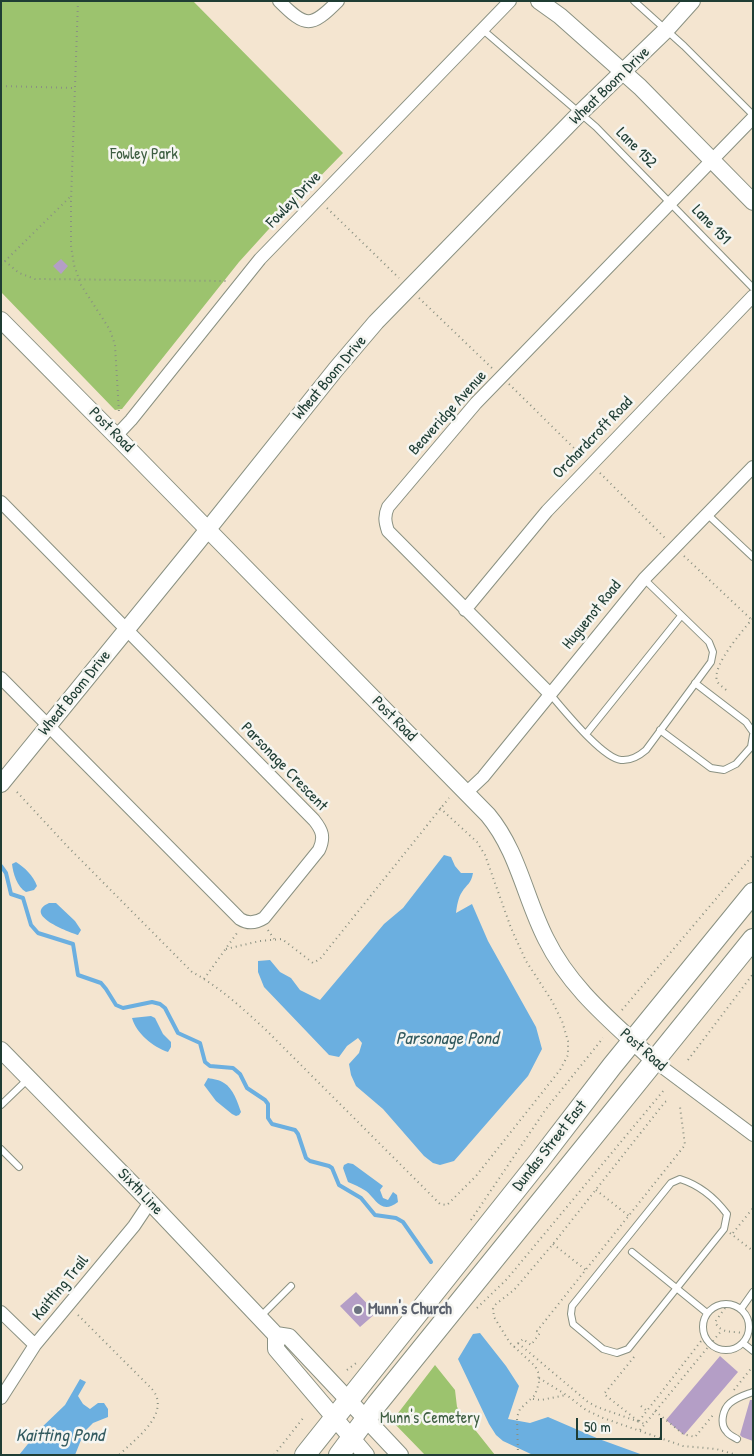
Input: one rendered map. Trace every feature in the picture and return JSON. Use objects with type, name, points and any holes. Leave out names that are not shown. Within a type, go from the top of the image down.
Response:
[{"type":"main road","name":"Dundas Street East","points":[[304,1455],[336,1418],[348,1399],[632,1041],[753,894]]},
{"type":"main road","name":"Dundas Street East","points":[[339,1455],[753,939]]},
{"type":"street","points":[[279,1],[295,16],[308,22],[317,20],[338,1]]},
{"type":"street","name":"Fowley Drive","points":[[116,436],[131,420],[260,259],[510,1]]},
{"type":"street","points":[[539,1],[560,16],[624,72],[753,202]]},
{"type":"street","name":"Wheat Boom Drive","points":[[1,784],[376,322],[580,113],[666,30],[692,1]]},
{"type":"street","name":"Beaveridge Avenue","points":[[550,694],[388,531],[385,514],[452,429],[476,403],[753,117]]},
{"type":"street","name":"Orchardcroft Road","points":[[465,610],[547,510],[753,296]]},
{"type":"street","name":"Post Road","points":[[1,320],[494,823],[509,846],[545,939],[564,970],[594,1006],[654,1062],[753,1135]]},
{"type":"street","name":"Huguenot Road","points":[[466,793],[483,777],[644,579],[753,467]]},
{"type":"street","points":[[1,502],[126,630]]},
{"type":"street","name":"Parsonage Crescent","points":[[48,726],[234,915],[245,922],[252,923],[259,921],[268,914],[319,850],[322,844],[322,832],[314,820],[126,630]]},
{"type":"street","points":[[1,678],[48,726]]},
{"type":"street","name":"Sixth Line","points":[[1,1050],[150,1202],[276,1335],[289,1337],[400,1455]]},
{"type":"street","name":"Kaitting Trail","points":[[1,1398],[35,1346],[134,1226],[150,1202]]},
{"type":"street","points":[[1,1312],[35,1346]]},
{"type":"street","name":"Sixth Line","points":[[276,1335],[276,1349],[366,1455]]},
{"type":"lane","points":[[634,1],[666,30],[753,117]]},
{"type":"lane","name":"Lane 152","points":[[483,30],[580,113],[671,203]]},
{"type":"lane","name":"Lane 151","points":[[671,203],[753,288]]},
{"type":"lane","points":[[707,514],[751,552]]},
{"type":"lane","points":[[550,694],[609,756],[626,760],[637,757],[646,750],[711,662],[713,652],[709,642],[644,579]]},
{"type":"lane","points":[[586,734],[681,616]]},
{"type":"lane","points":[[660,730],[711,768],[724,770],[736,764],[751,747],[753,734],[746,722],[695,683]]},
{"type":"lane","points":[[1,1105],[29,1078]]},
{"type":"lane","points":[[1,1149],[19,1167]]},
{"type":"lane","points":[[680,1179],[694,1183],[719,1204],[726,1214],[724,1229],[628,1349],[617,1353],[603,1349],[573,1324],[572,1306],[671,1182],[680,1179]]},
{"type":"lane","points":[[632,1252],[707,1313]]},
{"type":"lane","points":[[260,1317],[291,1286]]},
{"type":"lane","points":[[741,1308],[753,1292]]},
{"type":"lane","points":[[728,1304],[741,1308],[748,1318],[749,1330],[743,1343],[732,1349],[720,1350],[710,1344],[704,1336],[703,1324],[707,1313],[716,1306],[728,1304]]},
{"type":"lane","points":[[743,1343],[753,1351]]},
{"type":"lane","points":[[737,1439],[726,1432],[722,1417],[724,1410],[735,1399],[753,1392]]},
{"type":"path","points":[[78,1],[71,196],[72,246],[74,265],[79,280],[110,330],[115,345],[119,413]]},
{"type":"path","points":[[1,86],[74,88]]},
{"type":"path","points":[[1,265],[71,196]]},
{"type":"path","points":[[327,208],[404,282]]},
{"type":"path","points":[[5,261],[19,273],[35,279],[226,281]]},
{"type":"path","points":[[416,294],[497,373]]},
{"type":"path","points":[[505,381],[586,460]]},
{"type":"path","points":[[596,470],[670,542]]},
{"type":"path","points":[[684,556],[752,620],[725,654],[719,668],[718,682],[726,690]]},
{"type":"path","points":[[17,792],[68,847],[192,972],[238,1005],[266,1030],[440,1204],[447,1204],[476,1176],[560,1070],[568,1055],[568,1041],[556,1008],[526,961],[511,928],[485,855],[477,842],[440,808]]},
{"type":"path","points":[[226,949],[282,939],[313,963],[320,959],[449,798]]},
{"type":"path","points":[[622,1010],[753,855]]},
{"type":"path","points":[[268,930],[274,940]]},
{"type":"path","points":[[204,979],[237,933]]},
{"type":"path","points":[[688,1060],[753,974]]},
{"type":"path","points":[[471,1220],[546,1109],[603,1038]]},
{"type":"path","points":[[473,1311],[507,1279],[664,1090]]},
{"type":"path","points":[[518,1455],[517,1417],[520,1409],[532,1399],[538,1389],[538,1378],[535,1366],[514,1347],[500,1328],[494,1317],[493,1309],[496,1304],[514,1290],[553,1244],[665,1102],[669,1100]]},
{"type":"path","points":[[514,1347],[522,1339],[531,1345],[540,1333],[537,1331],[686,1145],[680,1107]]},
{"type":"path","points":[[596,1190],[629,1216]]},
{"type":"path","points":[[731,1234],[753,1208]]},
{"type":"path","points":[[724,1229],[753,1251]]},
{"type":"path","points":[[553,1244],[586,1270]]},
{"type":"path","points":[[728,1304],[715,1322],[716,1325],[724,1331],[741,1332],[747,1336]]},
{"type":"path","points":[[78,1316],[151,1388],[157,1397],[158,1412],[150,1424],[119,1455]]},
{"type":"path","points":[[640,1430],[722,1330]]},
{"type":"path","points":[[638,1421],[704,1336]]},
{"type":"path","points":[[518,1343],[588,1402],[645,1424]]},
{"type":"path","points":[[635,1356],[604,1394],[638,1421]]},
{"type":"path","points":[[347,1370],[360,1361]]},
{"type":"path","points":[[730,1395],[753,1366]]},
{"type":"path","points":[[538,1378],[586,1410],[604,1418],[683,1446],[716,1449],[737,1455]]},
{"type":"path","points":[[532,1399],[541,1400],[566,1395]]},
{"type":"path","points":[[641,1406],[647,1411]]},
{"type":"path","points":[[655,1412],[682,1434],[695,1437],[718,1409]]},
{"type":"path","points":[[274,1455],[304,1417]]},
{"type":"green space","name":"Fowley Park","points":[[1,1],[193,1],[343,153],[239,262],[122,409],[115,410],[1,292]]},
{"type":"green space","name":"Munn's Cemetery","points":[[435,1365],[455,1390],[457,1407],[495,1455],[425,1455],[392,1421]]},
{"type":"water","name":"Parsonage Pond","points":[[444,855],[451,857],[461,873],[473,873],[470,882],[460,897],[456,913],[472,904],[488,941],[536,1027],[542,1049],[528,1076],[454,1161],[440,1165],[433,1163],[424,1156],[383,1109],[356,1086],[349,1064],[359,1053],[362,1043],[358,1038],[347,1046],[339,1057],[329,1055],[264,987],[258,972],[258,961],[270,960],[280,972],[291,978],[300,990],[320,1000],[384,924],[403,908]]},
{"type":"water","points":[[16,862],[26,869],[33,878],[37,886],[34,890],[26,892],[18,883],[12,864]]},
{"type":"water","points":[[49,903],[56,903],[75,921],[81,930],[78,935],[58,927],[44,918],[41,913],[42,908]]},
{"type":"water","points":[[151,1016],[155,1018],[163,1034],[171,1042],[168,1052],[146,1039],[137,1029],[132,1018]]},
{"type":"water","points":[[208,1078],[222,1082],[230,1088],[241,1112],[239,1115],[232,1114],[216,1101],[204,1085]]},
{"type":"water","points":[[348,1163],[353,1164],[383,1186],[380,1190],[383,1198],[388,1200],[393,1192],[397,1195],[398,1202],[392,1206],[383,1206],[366,1191],[348,1182],[343,1168]]},
{"type":"water","points":[[480,1333],[519,1386],[508,1419],[530,1423],[548,1417],[643,1455],[533,1455],[503,1441],[496,1435],[489,1424],[458,1359],[473,1334]]},
{"type":"water","name":"Kaitting Pond","points":[[80,1379],[86,1382],[78,1396],[83,1404],[90,1409],[98,1403],[104,1403],[108,1409],[108,1417],[93,1423],[81,1435],[75,1455],[19,1455],[40,1429],[65,1405]]},
{"type":"building","points":[[61,259],[68,266],[61,274],[53,266]]},
{"type":"building","name":"Munn's Church","points":[[356,1292],[376,1313],[360,1327],[340,1306]]},
{"type":"building","points":[[720,1356],[738,1372],[684,1435],[666,1420]]},
{"type":"building","points":[[750,1400],[753,1400],[753,1441],[740,1435]]},
{"type":"waterway","points":[[1,866],[6,873],[11,894],[23,898],[31,925],[38,933],[73,944],[78,975],[101,983],[116,1005],[123,1008],[152,1002],[160,1004],[165,1008],[178,1033],[200,1043],[205,1062],[210,1066],[233,1068],[240,1074],[247,1088],[268,1104],[268,1118],[272,1124],[295,1130],[306,1158],[332,1168],[339,1185],[361,1198],[375,1215],[396,1218],[403,1222],[431,1262]]},
{"type":"place","name":"Munn's Church","points":[[358,1310]]}]
